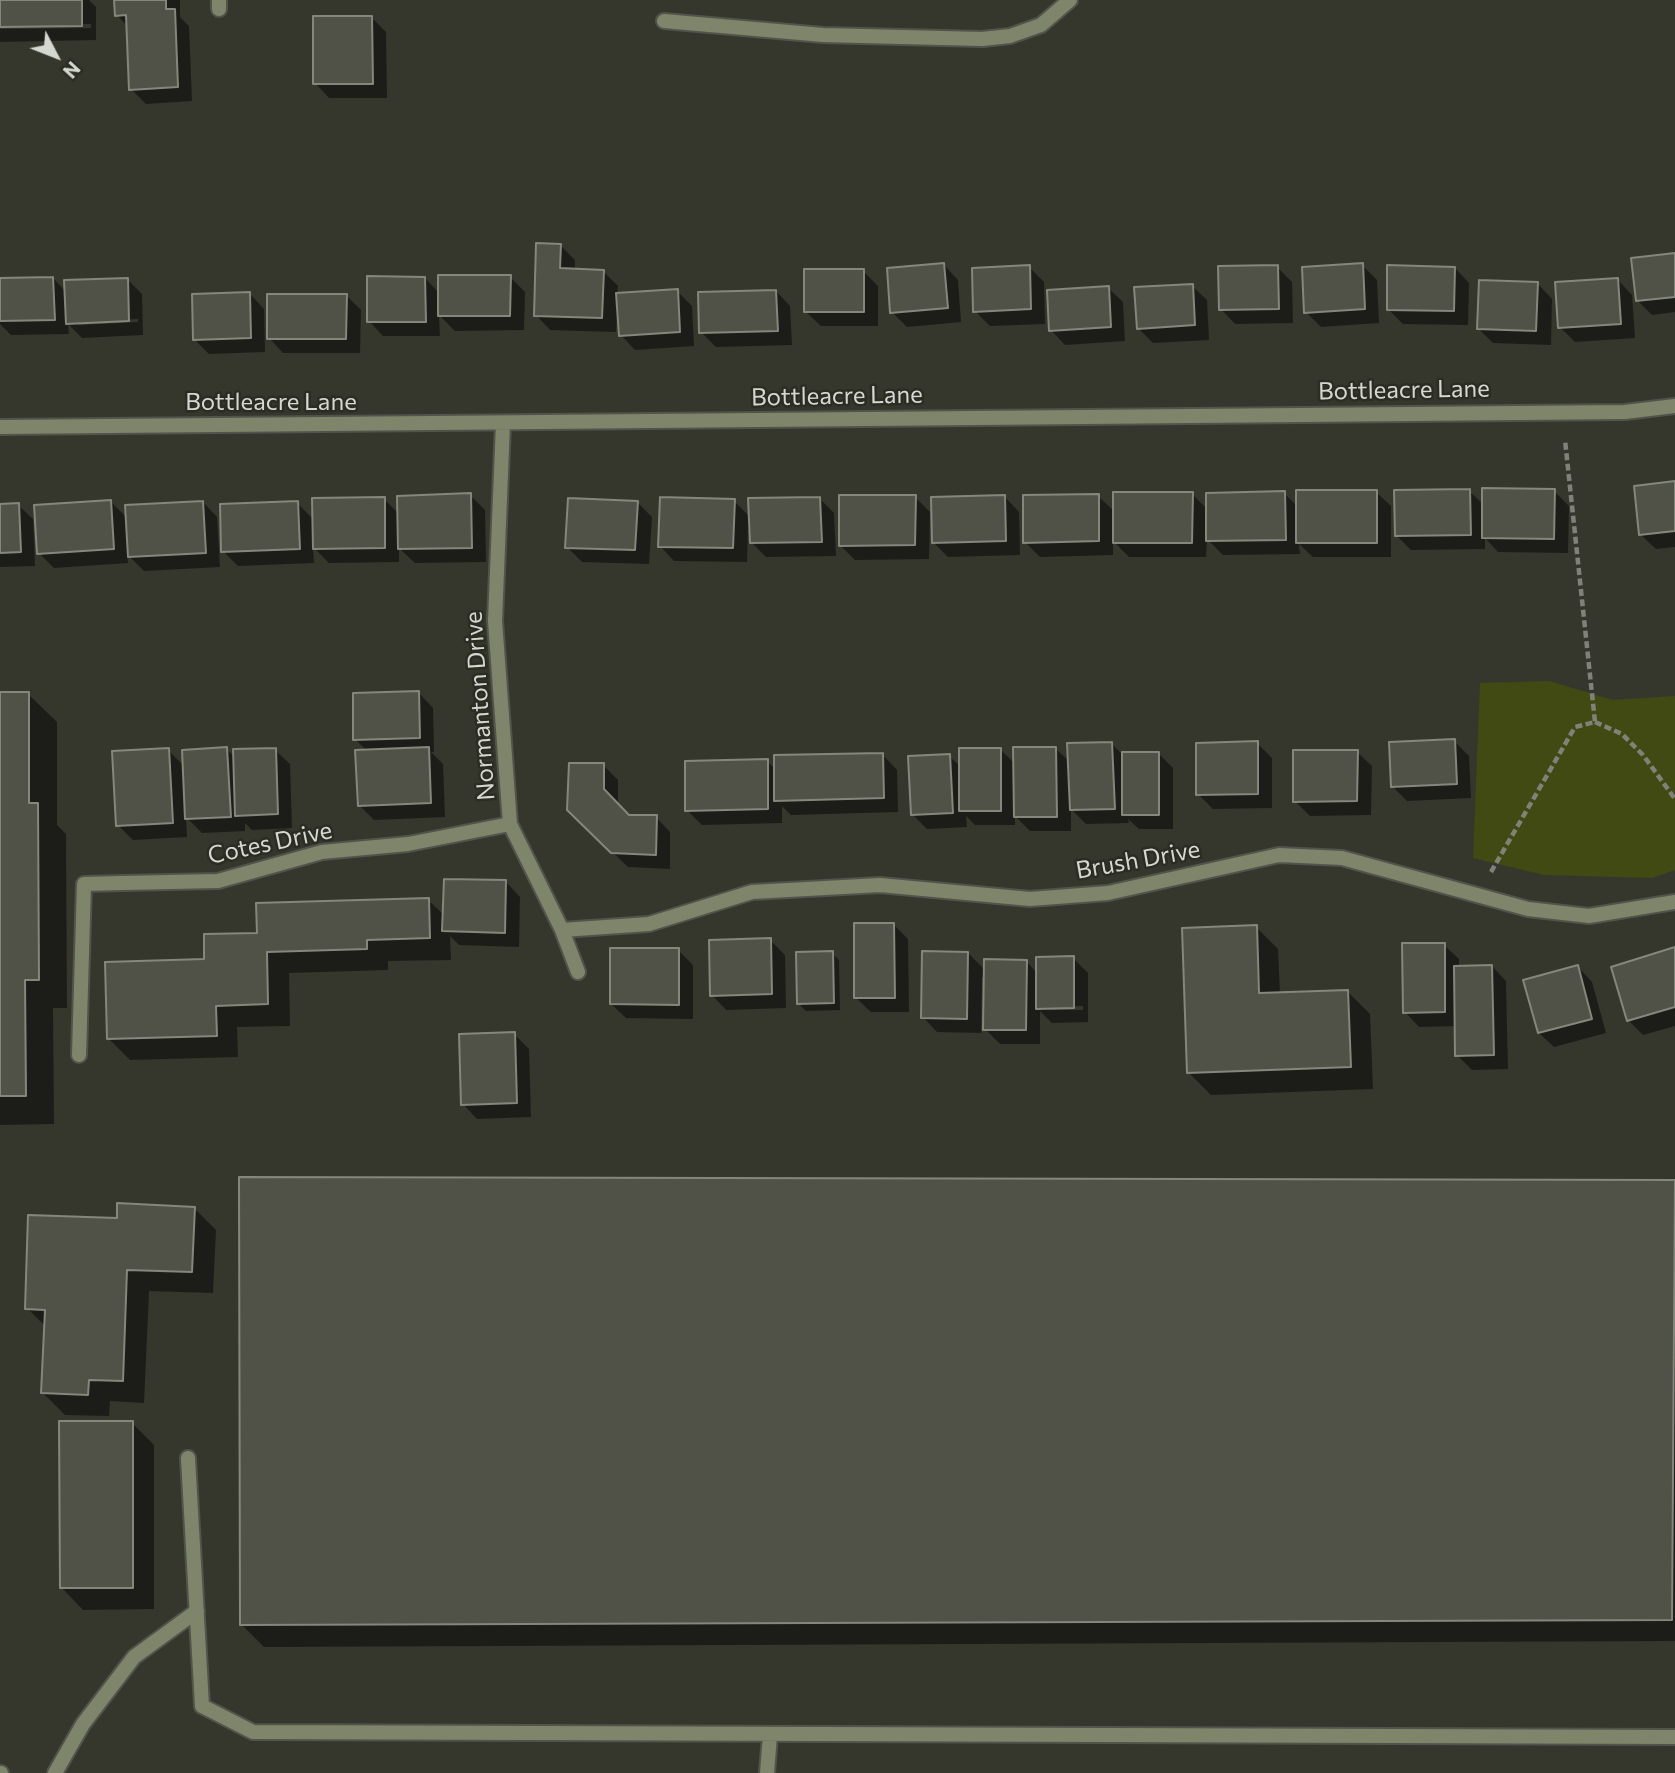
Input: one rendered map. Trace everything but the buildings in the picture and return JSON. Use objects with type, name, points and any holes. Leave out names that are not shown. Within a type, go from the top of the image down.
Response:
[{"type":"street","points":[[664,21],[824,35],[982,39],[1010,36],[1041,25],[1070,0]]},
{"type":"street","name":"Bottleacre Lane","points":[[0,427],[1625,412],[1675,406]]},
{"type":"street","name":"Normanton Drive","points":[[503,423],[495,621],[510,824],[562,930],[578,972]]},
{"type":"street","name":"Cotes Drive","points":[[79,1055],[84,884],[218,881],[322,852],[408,845],[510,824]]},
{"type":"street","name":"Brush Drive","points":[[562,930],[649,924],[752,892],[880,885],[1030,899],[1108,893],[1279,855],[1342,858],[1528,909],[1588,916],[1675,902]]},
{"type":"street","points":[[188,1458],[202,1706],[253,1732],[1675,1737]]},
{"type":"street","points":[[55,1773],[83,1724],[134,1657],[197,1611]]},
{"type":"street","points":[[767,1773],[770,1735]]},
{"type":"path","points":[[1562,411],[1595,722]]},
{"type":"path","points":[[1478,895],[1575,727],[1595,722],[1622,734],[1643,755],[1675,799]]},
{"type":"green space","points":[[1549,681],[1613,700],[1675,696],[1675,870],[1652,878],[1544,875],[1473,858],[1480,683]]}]
